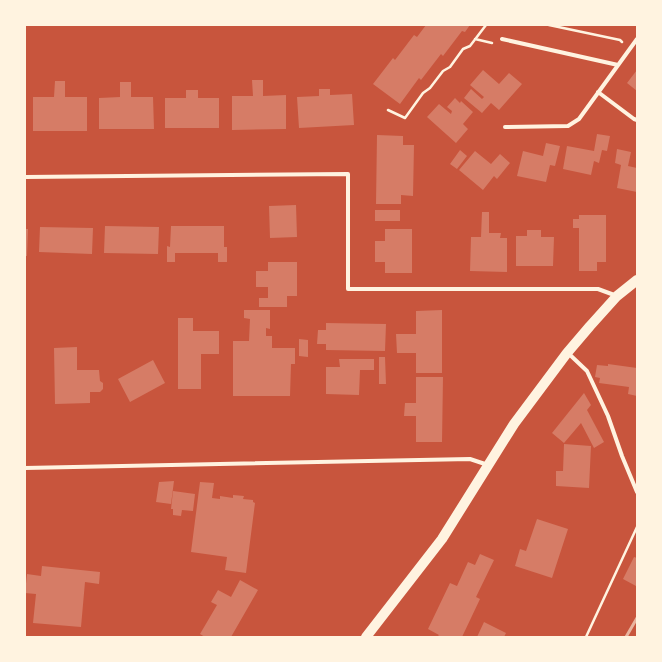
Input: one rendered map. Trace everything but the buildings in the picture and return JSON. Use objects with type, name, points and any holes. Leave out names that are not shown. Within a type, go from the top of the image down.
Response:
[{"type":"main road","points":[[366,637],[442,539],[514,424],[567,353],[617,296],[637,280]]},
{"type":"street","points":[[502,39],[618,65]]},
{"type":"street","points":[[505,127],[568,126],[579,119],[637,39]]},
{"type":"street","points":[[598,92],[637,120]]},
{"type":"street","points":[[25,177],[348,174],[348,289],[598,289],[617,296]]},
{"type":"street","points":[[567,353],[587,371],[608,416],[637,492]]},
{"type":"street","points":[[25,468],[470,459],[488,465]]},
{"type":"path","points":[[388,110],[405,118],[423,93],[430,88],[443,71],[450,67],[463,49],[470,46],[486,25]]},
{"type":"path","points":[[549,25],[620,40],[630,48]]},
{"type":"path","points":[[475,39],[496,44]]},
{"type":"path","points":[[586,637],[637,526]]},
{"type":"railway","points":[[626,637],[637,618]]}]
